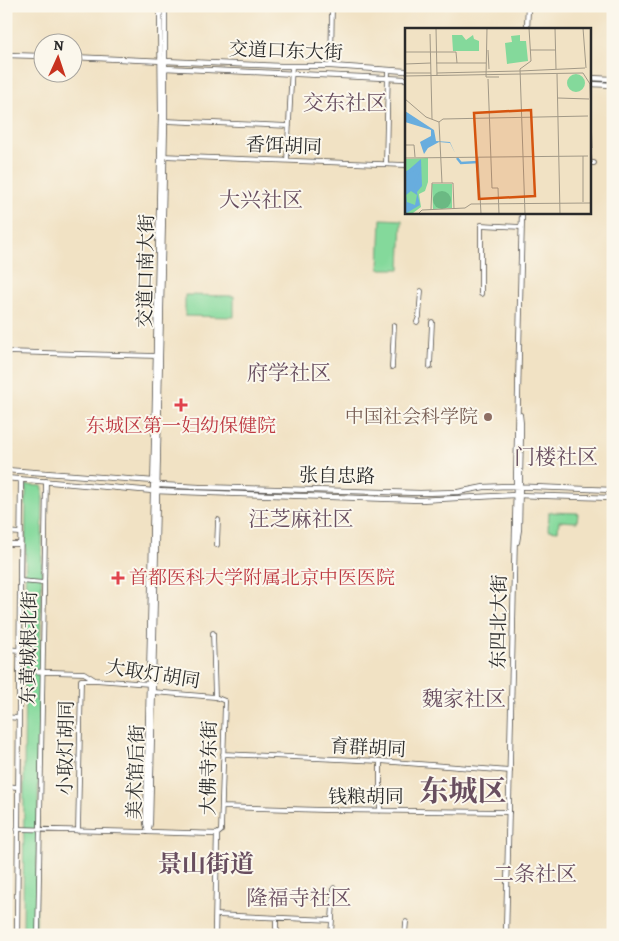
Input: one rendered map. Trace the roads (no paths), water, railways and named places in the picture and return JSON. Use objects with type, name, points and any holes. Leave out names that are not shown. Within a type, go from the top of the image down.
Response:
[{"type":"main road","points":[[160,6],[162,62],[164,68]]},
{"type":"main road","points":[[162,62],[165,6]]},
{"type":"main road","points":[[527,28],[528,6]]},
{"type":"main road","points":[[6,54],[32,55]]},
{"type":"main road","name":"交道口东大街","points":[[82,58],[331,66],[405,71]]},
{"type":"main road","name":"交道口南大街","points":[[156,491],[162,62]]},
{"type":"main road","name":"交道口东大街","points":[[164,68],[405,79]]},
{"type":"main road","name":"交道口南大街","points":[[162,156],[165,122],[164,68]]},
{"type":"main road","points":[[592,78],[613,79]]},
{"type":"main road","points":[[592,84],[613,85]]},
{"type":"main road","name":"东四北大街","points":[[506,935],[518,495],[522,214]]},
{"type":"main road","name":"张自忠路","points":[[6,470],[199,487],[420,494],[458,492],[484,487],[613,490]]},
{"type":"main road","name":"张自忠路","points":[[6,478],[156,491],[420,500],[518,495],[613,498]]},
{"type":"main road","points":[[17,935],[21,479]]},
{"type":"main road","name":"美术馆后街","points":[[148,832],[146,823],[156,491]]},
{"type":"main road","name":"美术馆后街","points":[[148,832],[150,823],[156,491]]},
{"type":"main road","points":[[148,832],[217,834],[215,935]]},
{"type":"street","points":[[331,66],[332,6]]},
{"type":"street","points":[[287,160],[292,66]]},
{"type":"street","points":[[386,164],[388,70]]},
{"type":"street","points":[[165,122],[289,126]]},
{"type":"street","name":"香饵胡同","points":[[162,156],[405,164]]},
{"type":"street","points":[[481,294],[481,225],[521,227]]},
{"type":"street","points":[[417,322],[421,291]]},
{"type":"street","points":[[430,367],[432,322]]},
{"type":"street","points":[[392,367],[394,325]]},
{"type":"street","points":[[6,352],[158,356]]},
{"type":"street","points":[[21,470],[21,479]]},
{"type":"street","name":"东黄城根北街","points":[[38,935],[46,481]]},
{"type":"street","points":[[216,545],[218,520]]},
{"type":"street","points":[[6,532],[20,533]]},
{"type":"street","points":[[6,544],[20,544]]},
{"type":"street","points":[[20,581],[44,583]]},
{"type":"street","points":[[214,633],[216,697]]},
{"type":"street","points":[[6,649],[19,650]]},
{"type":"street","name":"大取灯胡同","points":[[18,671],[84,673],[95,680],[150,684],[153,692],[216,697],[224,701]]},
{"type":"street","name":"小取灯胡同","points":[[78,831],[81,680],[95,680]]},
{"type":"street","name":"大佛寺东街","points":[[217,834],[221,831],[224,701]]},
{"type":"street","points":[[6,717],[18,718]]},
{"type":"street","name":"育群胡同","points":[[223,754],[510,771]]},
{"type":"street","points":[[380,762],[380,811]]},
{"type":"street","points":[[6,786],[17,786]]},
{"type":"street","name":"钱粮胡同","points":[[222,807],[509,812]]},
{"type":"street","points":[[17,829],[148,832]]},
{"type":"street","points":[[331,935],[334,888]]},
{"type":"street","points":[[216,915],[332,920]]},
{"type":"street","points":[[276,918],[276,928],[280,935]]},
{"type":"street","points":[[406,922],[406,935]]},
{"type":"place","name":"东城区第一妇幼保健院","points":[[181,405]]},
{"type":"place","name":"中国社会科学院","points":[[488,417]]},
{"type":"place","name":"首都医科大学附属北京中医医院","points":[[118,578]]},
{"type":"district","name":"交东社区","points":[[345,103]]},
{"type":"district","name":"大兴社区","points":[[261,200]]},
{"type":"district","name":"府学社区","points":[[289,373]]},
{"type":"district","name":"门楼社区","points":[[556,457]]},
{"type":"district","name":"汪芝麻社区","points":[[301,519]]},
{"type":"district","name":"魏家社区","points":[[464,699]]},
{"type":"district","name":"东城区","points":[[463,791]]},
{"type":"district","name":"景山街道","points":[[206,864]]},
{"type":"district","name":"二条社区","points":[[535,874]]},
{"type":"district","name":"隆福寺社区","points":[[299,898]]}]
